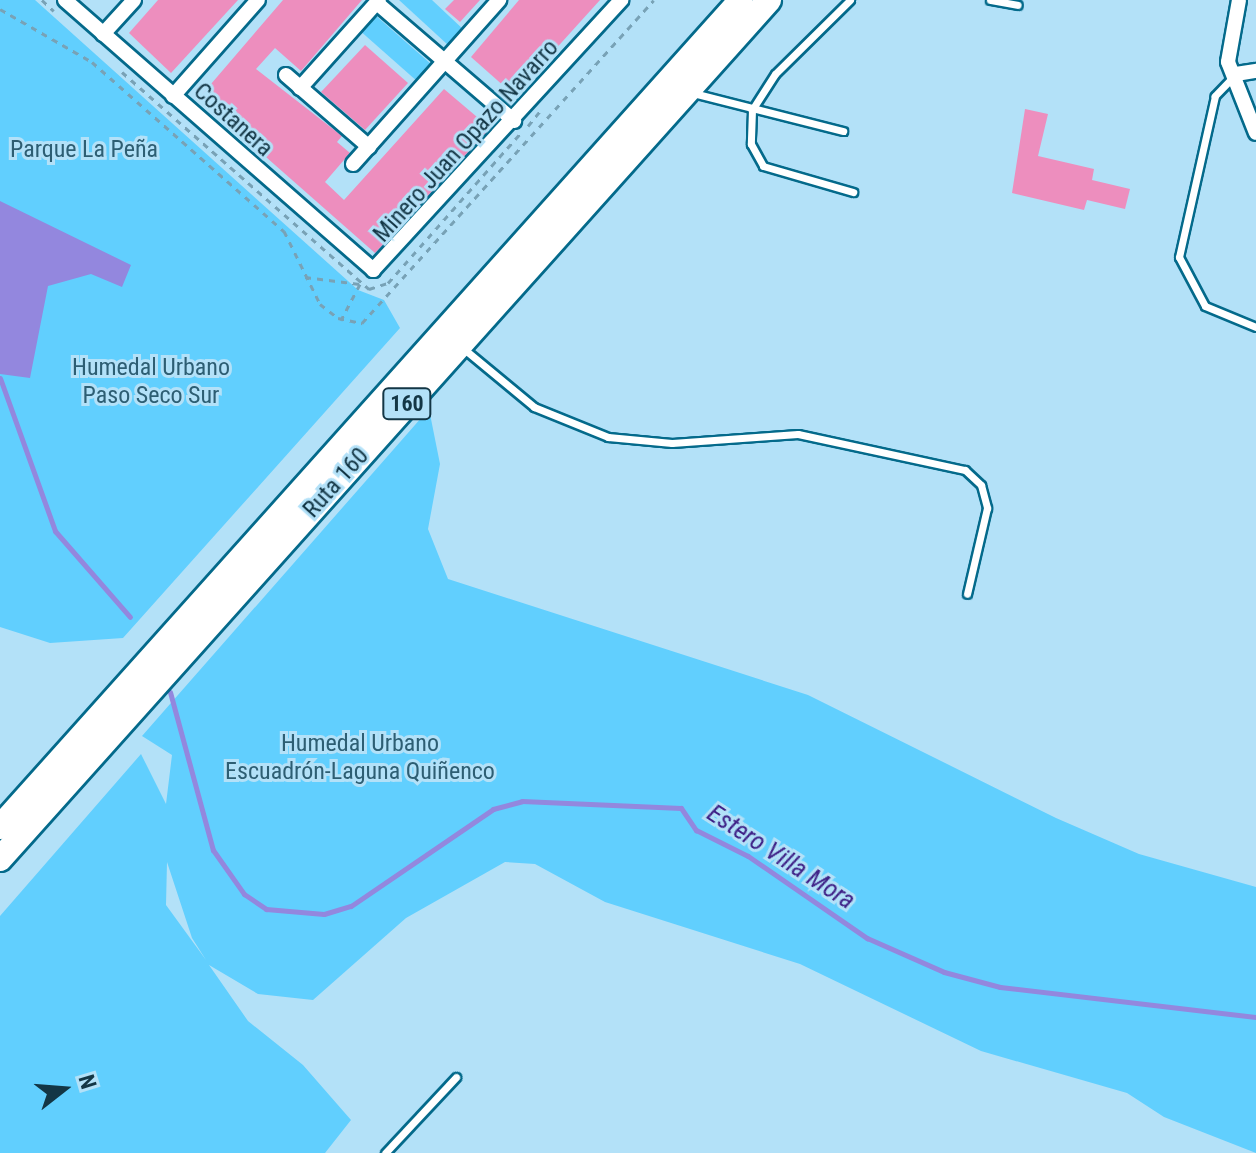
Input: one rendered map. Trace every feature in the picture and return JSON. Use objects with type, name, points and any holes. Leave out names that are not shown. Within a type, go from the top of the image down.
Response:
[{"type":"highway","name":"Ruta 160","points":[[0,827],[741,0]]},
{"type":"highway","name":"Ruta 160","points":[[0,859],[769,0]]},
{"type":"street","name":"Costanera","points":[[65,0],[103,34],[168,102],[373,270]]},
{"type":"street","points":[[103,34],[134,0]]},
{"type":"street","points":[[168,102],[258,0]]},
{"type":"street","points":[[353,164],[499,0]]},
{"type":"street","name":"Minero Juan Opazo Navarro","points":[[373,270],[514,121],[621,0]]},
{"type":"street","points":[[1239,0],[1227,53],[1256,133]]},
{"type":"street","points":[[300,88],[378,1],[514,121]]},
{"type":"street","points":[[1236,74],[1256,71]]},
{"type":"street","points":[[286,75],[369,147]]},
{"type":"lane","points":[[850,0],[775,74],[752,110],[752,152],[763,166],[853,192]]},
{"type":"lane","points":[[990,0],[1018,5]]},
{"type":"lane","points":[[1236,74],[1215,96],[1179,257],[1205,306],[1256,327]]},
{"type":"lane","points":[[687,91],[843,131]]},
{"type":"lane","points":[[460,345],[534,407],[589,432],[672,443],[798,434],[965,470],[981,485],[987,508],[967,594]]},
{"type":"lane","points":[[385,1153],[456,1077]]},
{"type":"path","points":[[154,116],[168,102]]},
{"type":"path","points":[[304,277],[360,284],[341,320]]},
{"type":"path","points":[[388,283],[397,290]]},
{"type":"green space","name":"Humedal Urbano Paso Seco Sur","points":[[0,0],[35,0],[358,290],[384,300],[400,328],[123,638],[50,643],[0,627]]},
{"type":"green space","points":[[399,0],[432,0],[465,31],[448,45]]},
{"type":"green space","points":[[375,15],[431,64],[418,82],[358,29]]},
{"type":"green space","name":"Humedal Urbano Escuadrón-Laguna Quiñenco","points":[[429,409],[440,464],[428,529],[448,579],[808,695],[1056,818],[1139,854],[1256,887],[1256,1153],[1164,1117],[1127,1093],[981,1051],[800,964],[605,902],[535,864],[505,862],[406,918],[313,1000],[258,994],[209,965],[248,1021],[303,1065],[351,1120],[325,1153],[0,1153],[0,916],[141,754],[166,804],[172,755],[142,736]],"holes":[[[167,862],[192,938],[206,960],[166,905]]]},
{"type":"shaded area","points":[[0,201],[131,265],[122,287],[91,274],[48,286],[30,378],[0,374]]},
{"type":"building","points":[[158,0],[238,0],[171,73],[129,33]]},
{"type":"building","points":[[283,0],[362,0],[301,71],[275,48],[256,69],[342,136],[337,142],[350,153],[325,182],[344,200],[444,89],[490,128],[375,253],[199,98]]},
{"type":"building","points":[[454,0],[480,0],[460,22],[445,9]]},
{"type":"building","points":[[519,0],[600,0],[514,95],[471,57]]},
{"type":"building","points":[[365,45],[408,83],[365,130],[321,92]]},
{"type":"building","points":[[1025,109],[1048,114],[1038,156],[1094,169],[1092,180],[1130,189],[1125,209],[1087,200],[1084,210],[1012,193]]},
{"type":"waterway","name":"Estero Villa Mora","points":[[0,378],[55,531],[130,617]]},
{"type":"waterway","name":"Estero Villa Mora","points":[[170,692],[213,850],[244,894],[266,909],[324,914],[351,906],[493,809],[522,801],[681,808],[696,830],[748,856],[867,938],[944,972],[1000,987],[1256,1017]]},
{"type":"park label","name":"Parque La Peña","points":[[84,150]]}]
